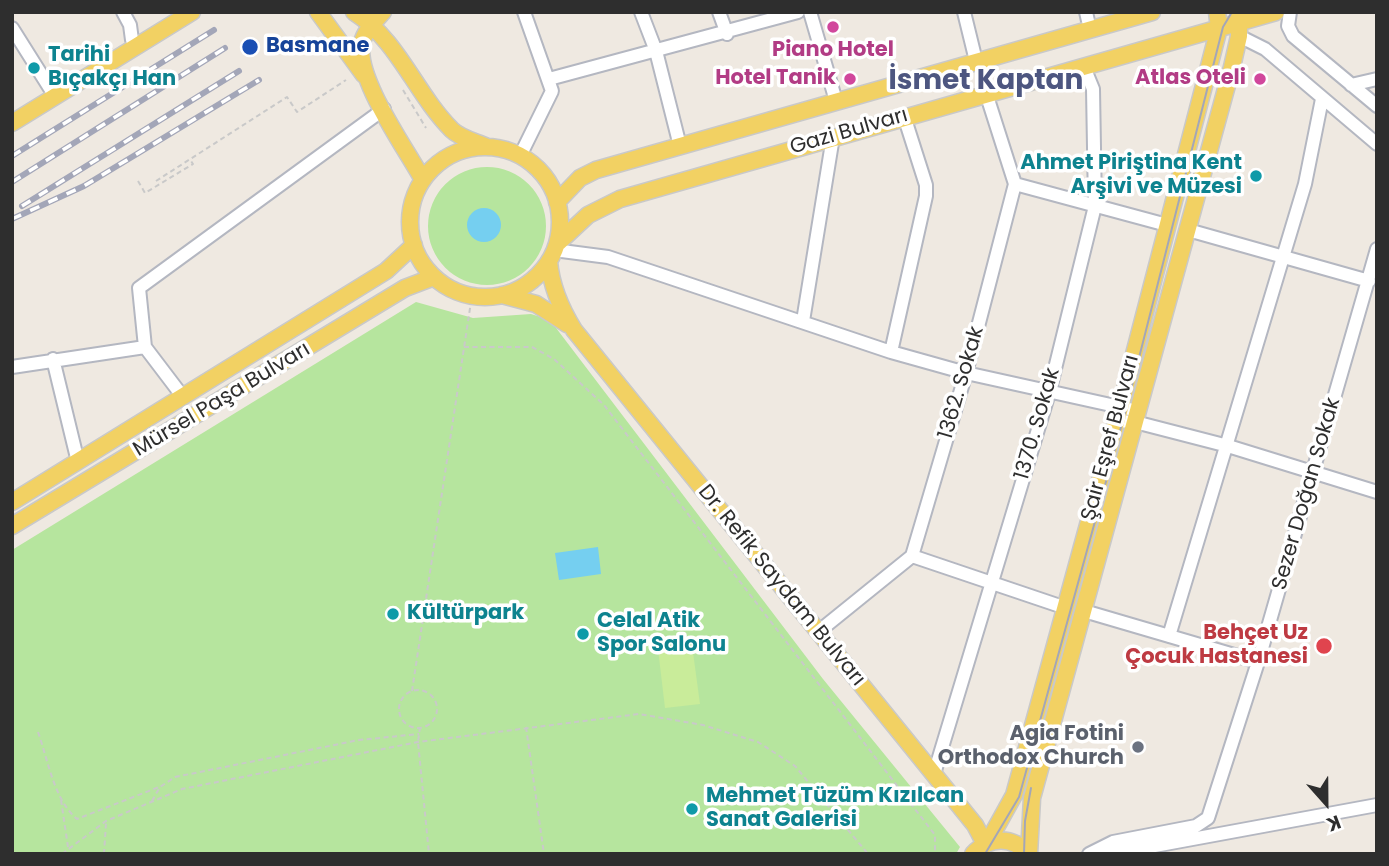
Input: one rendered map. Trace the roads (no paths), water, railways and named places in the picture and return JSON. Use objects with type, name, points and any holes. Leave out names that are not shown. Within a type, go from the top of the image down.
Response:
[{"type":"main road","points":[[12,113],[173,12]]},
{"type":"main road","points":[[12,123],[192,12]]},
{"type":"main road","points":[[318,12],[368,79],[423,180]]},
{"type":"main road","points":[[354,12],[377,18],[454,132],[487,147],[520,156],[537,167],[550,183],[560,218],[550,275],[563,312],[574,330]]},
{"type":"main road","name":"Gazi Bulvarı","points":[[557,202],[580,178],[596,170],[1152,12]]},
{"type":"main road","points":[[1218,20],[1239,24],[1276,12]]},
{"type":"main road","points":[[368,79],[361,57],[362,42],[377,18]]},
{"type":"main road","name":"Gazi Bulvarı","points":[[554,252],[588,215],[620,199],[904,116],[1084,67],[1218,20]]},
{"type":"main road","name":"Şair Eşref Bulvarı","points":[[982,847],[1014,795],[1118,415],[1218,20]]},
{"type":"main road","points":[[982,847],[1007,840],[1028,854],[1032,798],[1188,230],[1239,24]]},
{"type":"main road","points":[[487,147],[463,150],[441,162],[423,180],[411,211],[414,245],[434,277],[452,289],[472,296],[502,295],[545,308],[574,330]]},
{"type":"main road","name":"Mürsel Paşa Bulvarı","points":[[12,502],[386,271],[414,245]]},
{"type":"main road","points":[[502,295],[529,282],[554,252]]},
{"type":"main road","name":"Mürsel Paşa Bulvarı","points":[[12,526],[405,288],[434,277]]},
{"type":"main road","name":"Dr. Refik Saydam Bulvarı","points":[[574,330],[975,825],[982,847]]},
{"type":"street","points":[[123,12],[130,25],[132,40]]},
{"type":"street","points":[[520,156],[552,91],[524,12]]},
{"type":"street","points":[[641,12],[656,51],[680,146]]},
{"type":"street","points":[[719,12],[727,34]]},
{"type":"street","points":[[549,79],[727,34],[798,12]]},
{"type":"street","points":[[810,12],[836,101]]},
{"type":"street","points":[[964,12],[976,61]]},
{"type":"street","points":[[1290,12],[1289,29],[1293,36],[1377,106]]},
{"type":"street","points":[[1239,24],[1322,99],[1377,144]]},
{"type":"street","points":[[12,28],[51,90]]},
{"type":"street","name":"1370. Sokak","points":[[934,775],[1049,393],[1094,206],[1094,89],[1084,67]]},
{"type":"street","points":[[1351,85],[1377,79]]},
{"type":"street","points":[[986,93],[1016,184],[1167,225]]},
{"type":"street","points":[[1169,636],[1305,184],[1322,99]]},
{"type":"street","points":[[183,397],[145,346],[139,288],[384,109]]},
{"type":"street","points":[[891,352],[926,196],[926,185],[904,116]]},
{"type":"street","points":[[803,321],[833,137]]},
{"type":"street","name":"1362. Sokak","points":[[912,556],[966,373],[1016,184]]},
{"type":"street","points":[[1188,230],[1368,281]]},
{"type":"street","name":"Sezer Doğan Sokak","points":[[1089,854],[1114,842],[1196,826],[1208,818],[1258,662],[1377,249]]},
{"type":"street","points":[[554,252],[608,257],[891,352],[1049,393],[1118,415],[1136,417],[1377,492]]},
{"type":"street","points":[[12,367],[145,346]]},
{"type":"street","points":[[53,359],[78,462]]},
{"type":"street","points":[[818,632],[912,556],[1066,608]]},
{"type":"street","points":[[1084,611],[1258,662]]},
{"type":"street","points":[[1111,854],[1377,805]]},
{"type":"water","points":[[484,208],[496,213],[501,225],[496,237],[484,242],[472,237],[467,225],[472,213]]},
{"type":"water","points":[[598,547],[601,574],[559,580],[555,553]]},
{"type":"tram line","points":[[985,854],[1019,797],[1126,409],[1223,27],[1232,12]]},
{"type":"tram line","points":[[1024,854],[1025,821],[1031,788]]},
{"type":"railway","points":[[12,156],[214,30]]},
{"type":"railway","points":[[12,182],[225,48]]},
{"type":"railway","points":[[22,206],[239,71]]},
{"type":"railway","points":[[12,219],[84,186],[259,80]]},
{"type":"place","name":"Piano Hotel","points":[[833,27]]},
{"type":"place","name":"Basmane","points":[[250,47]]},
{"type":"place","name":"Tarihi Bıçakçı Han","points":[[34,68]]},
{"type":"place","name":"Hotel Tanik","points":[[850,79]]},
{"type":"place","name":"Atlas Oteli","points":[[1260,79]]},
{"type":"place","name":"Ahmet Piriştina Kent Arşivi ve Müzesi","points":[[1256,176]]},
{"type":"place","name":"Kültürpark","points":[[393,614]]},
{"type":"place","name":"Celal Atik Spor Salonu","points":[[583,634]]},
{"type":"place","name":"Behçet Uz Çocuk Hastanesi","points":[[1324,646]]},
{"type":"place","name":"Agia Fotini Orthodox Church","points":[[1138,747]]},
{"type":"place","name":"Mehmet Tüzüm Kızılcan Sanat Galerisi","points":[[692,809]]},
{"type":"district","name":"İsmet Kaptan","points":[[986,82]]}]
